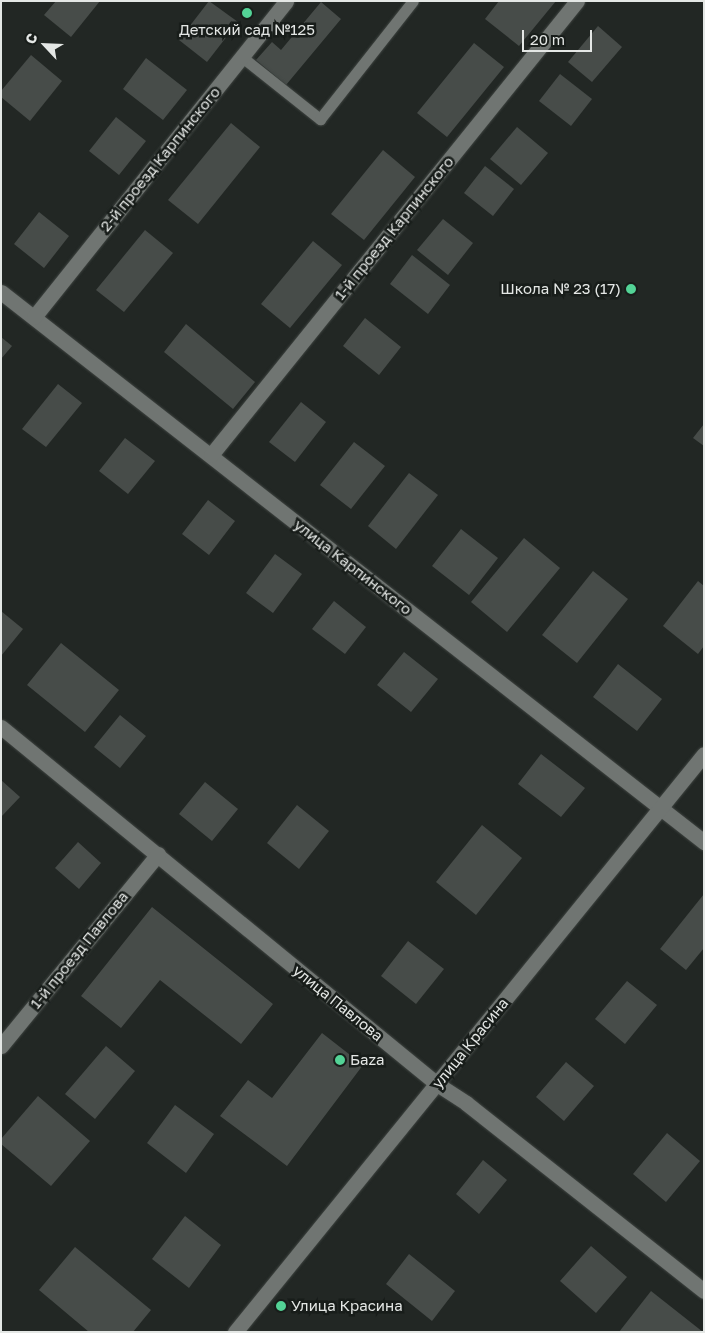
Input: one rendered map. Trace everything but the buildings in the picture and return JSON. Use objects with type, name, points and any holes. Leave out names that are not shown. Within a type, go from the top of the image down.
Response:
[{"type":"street","name":"2-й проезд Карпинского","points":[[34,317],[286,1]]},
{"type":"street","name":"1-й проезд Карпинского","points":[[211,455],[577,1]]},
{"type":"street","name":"улица Карпинского","points":[[1,292],[704,842]]},
{"type":"street","name":"улица Павлова","points":[[1,726],[437,1084],[466,1103],[704,1292]]},
{"type":"street","name":"улица Красина","points":[[235,1332],[704,754]]},
{"type":"street","name":"1-й проезд Павлова","points":[[1,1046],[158,854]]},
{"type":"lane","points":[[242,57],[320,119],[413,1]]},
{"type":"place","name":"Детский сад №125","points":[[247,13]]},
{"type":"place","name":"Школа № 23 (17)","points":[[631,289]]},
{"type":"place","name":"Баza","points":[[340,1060]]},
{"type":"place","name":"Улица Красина","points":[[281,1306]]}]
